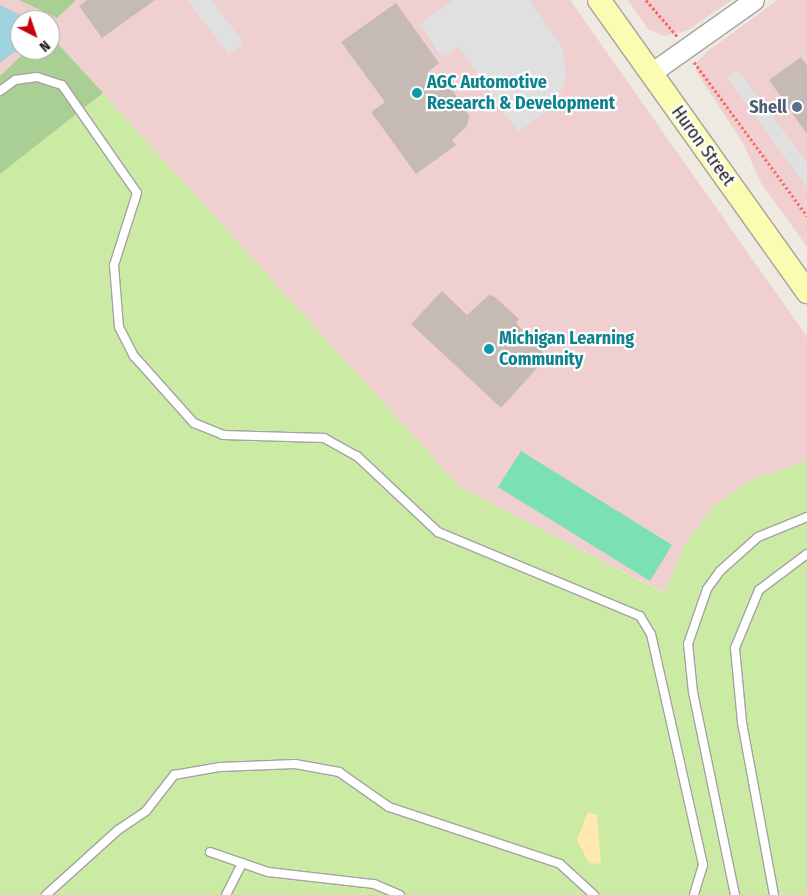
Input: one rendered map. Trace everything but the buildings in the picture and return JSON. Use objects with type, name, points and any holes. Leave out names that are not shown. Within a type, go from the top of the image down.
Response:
[{"type":"main road","name":"Huron Street","points":[[599,0],[807,292]]},
{"type":"street","points":[[651,73],[754,0]]},
{"type":"lane","points":[[0,91],[15,80],[37,77],[62,85],[137,192],[114,265],[119,327],[134,356],[194,423],[224,435],[324,438],[357,456],[438,532],[640,616],[651,634],[703,865],[694,895]]},
{"type":"lane","points":[[735,895],[693,692],[688,644],[707,589],[720,571],[758,537],[807,517]]},
{"type":"lane","points":[[774,895],[742,722],[735,648],[760,590],[807,554]]},
{"type":"lane","points":[[46,895],[118,830],[146,811],[174,776],[220,767],[295,764],[340,772],[389,807],[560,864],[594,895]]},
{"type":"lane","points":[[210,852],[268,872],[374,884],[400,895]]},
{"type":"lane","points":[[226,895],[242,863]]},
{"type":"path","points":[[646,0],[674,32]]},
{"type":"path","points":[[697,66],[807,216]]},
{"type":"shaded area","points":[[0,0],[570,0],[807,337],[807,461],[750,480],[683,548],[665,593],[460,487],[60,46],[60,10],[10,10],[10,60],[17,60],[0,76]]},
{"type":"shaded area","points":[[187,0],[212,0],[244,44],[229,54]]},
{"type":"shaded area","points":[[454,0],[530,0],[562,47],[566,77],[556,105],[518,132],[458,47],[442,57],[420,24]]},
{"type":"shaded area","points":[[628,0],[732,0],[686,31],[664,36],[648,29]]},
{"type":"shaded area","points":[[778,0],[807,0],[807,247],[761,183],[744,145],[696,71],[697,62],[709,50]]},
{"type":"shaded area","points":[[738,70],[807,163],[807,188],[727,77]]},
{"type":"green space","points":[[19,0],[76,0],[60,15],[60,10],[40,10]]},
{"type":"green space","points":[[60,46],[460,487],[664,593],[683,548],[712,507],[750,480],[807,461],[807,895],[0,895],[0,76],[17,60],[60,60]]},
{"type":"green space","points":[[60,46],[103,93],[0,174],[0,76],[17,60],[60,60]]},
{"type":"green space","points":[[521,451],[672,545],[650,581],[498,487]]},
{"type":"sand","points":[[588,812],[597,815],[601,864],[589,863],[577,840]]},
{"type":"water","points":[[0,5],[10,10],[10,56],[0,63]]},
{"type":"place","name":"AGC Automotive Research & Development","points":[[417,93]]},
{"type":"place","name":"Shell","points":[[797,107]]},
{"type":"place","name":"Michigan Learning Community","points":[[489,349]]}]
